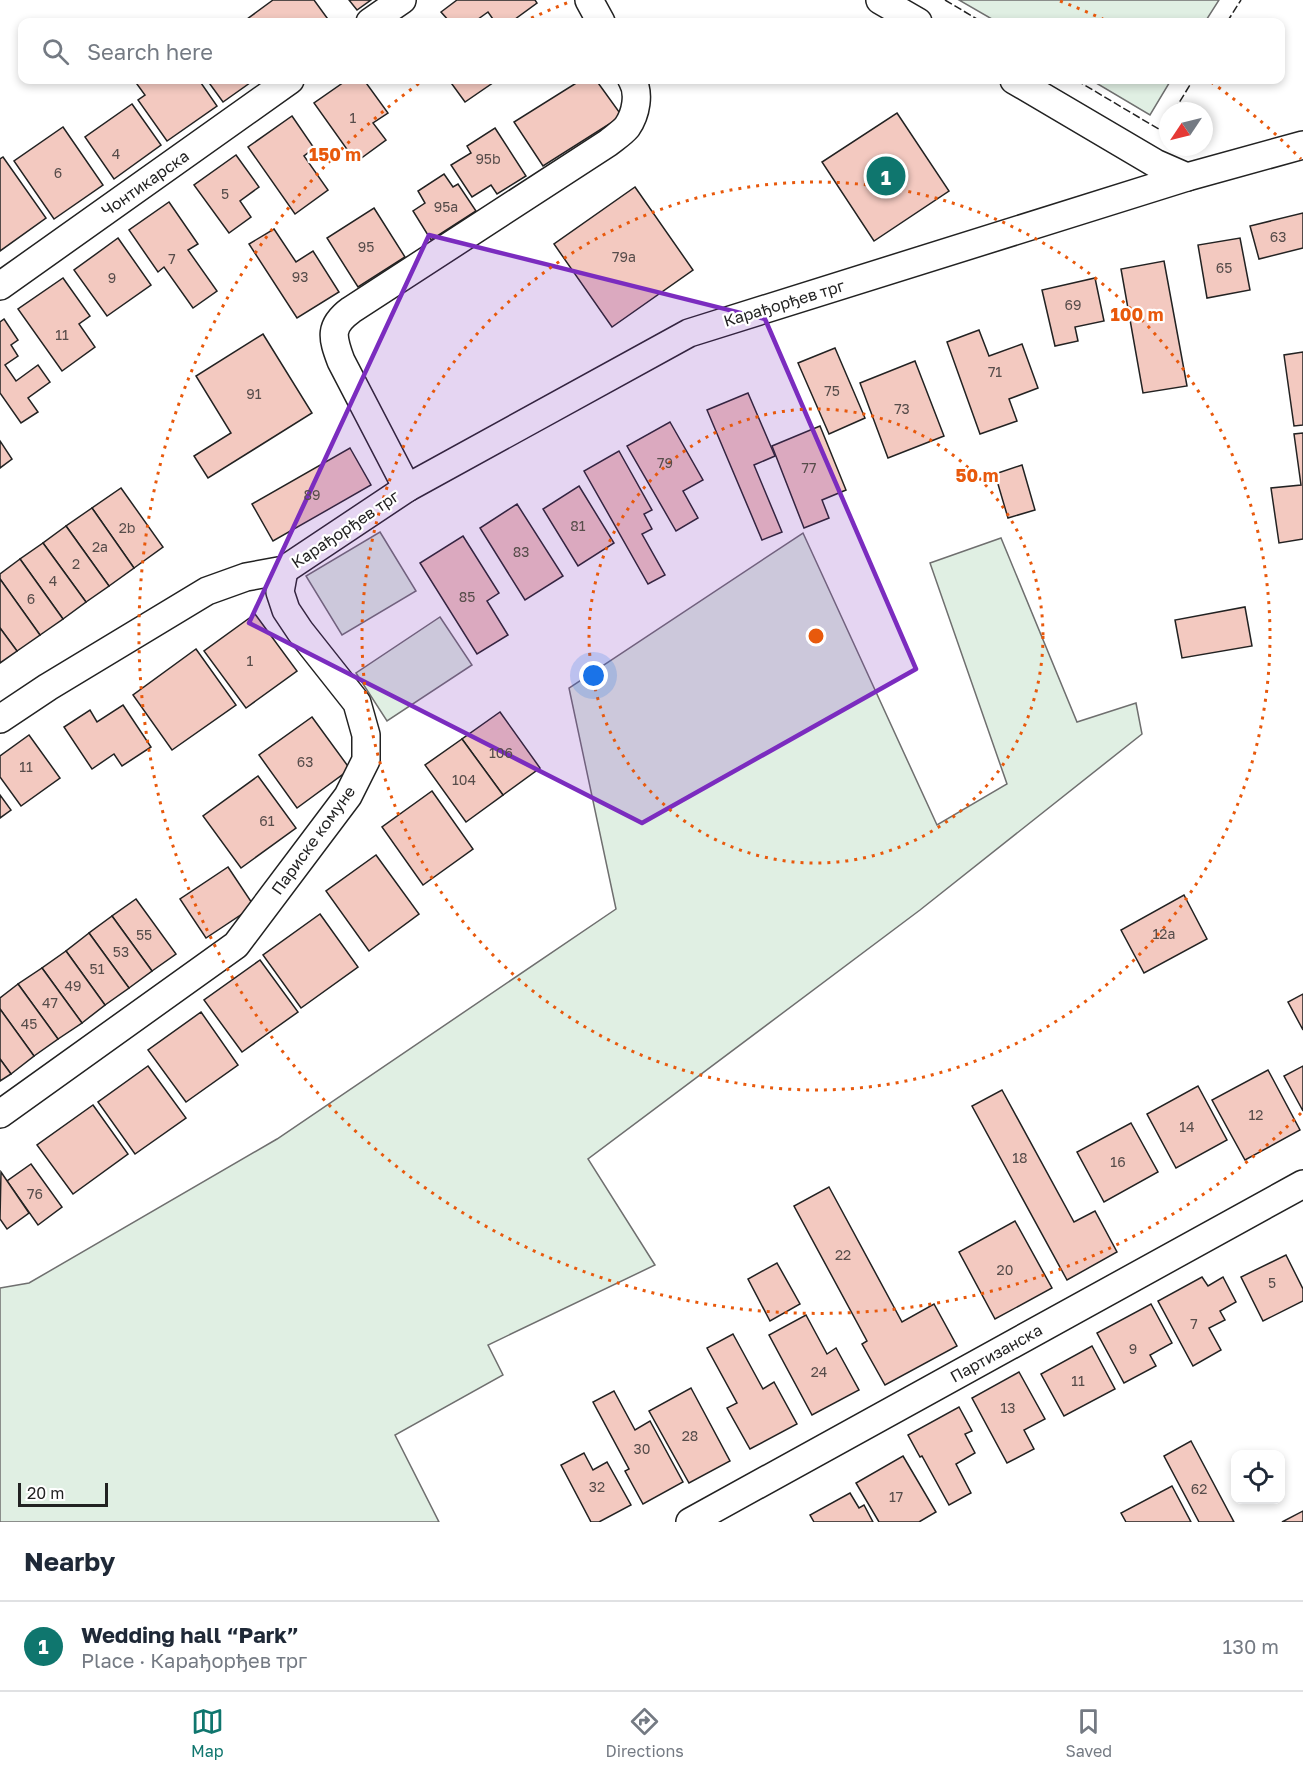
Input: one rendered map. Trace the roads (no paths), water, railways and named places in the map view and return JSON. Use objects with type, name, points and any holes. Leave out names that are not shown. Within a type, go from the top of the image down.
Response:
[{"type":"street","points":[[376,18],[402,0]]},
{"type":"street","points":[[588,0],[599,18]]},
{"type":"street","points":[[880,0],[911,18]]},
{"type":"street","name":"Чонтикарска","points":[[0,286],[284,84]]},
{"type":"street","name":"Карађорђев трг","points":[[407,488],[341,361],[334,342],[335,328],[342,317],[351,310],[608,143],[627,127],[635,110],[634,84]]},
{"type":"street","points":[[1021,84],[1155,163],[1187,177]]},
{"type":"street","name":"Карађорђев трг","points":[[284,570],[407,488],[689,333],[1187,177],[1303,145]]},
{"type":"street","points":[[0,719],[48,687],[207,591],[246,577],[284,570]]},
{"type":"street","name":"Париске комуне","points":[[0,1114],[236,945],[348,796],[366,760],[366,735],[360,713],[357,703],[286,610],[280,592],[284,570]]},
{"type":"street","name":"Партизанска","points":[[690,1522],[1303,1184]]},
{"type":"place","name":"Wedding hall “Park”","points":[[886,176]]}]
